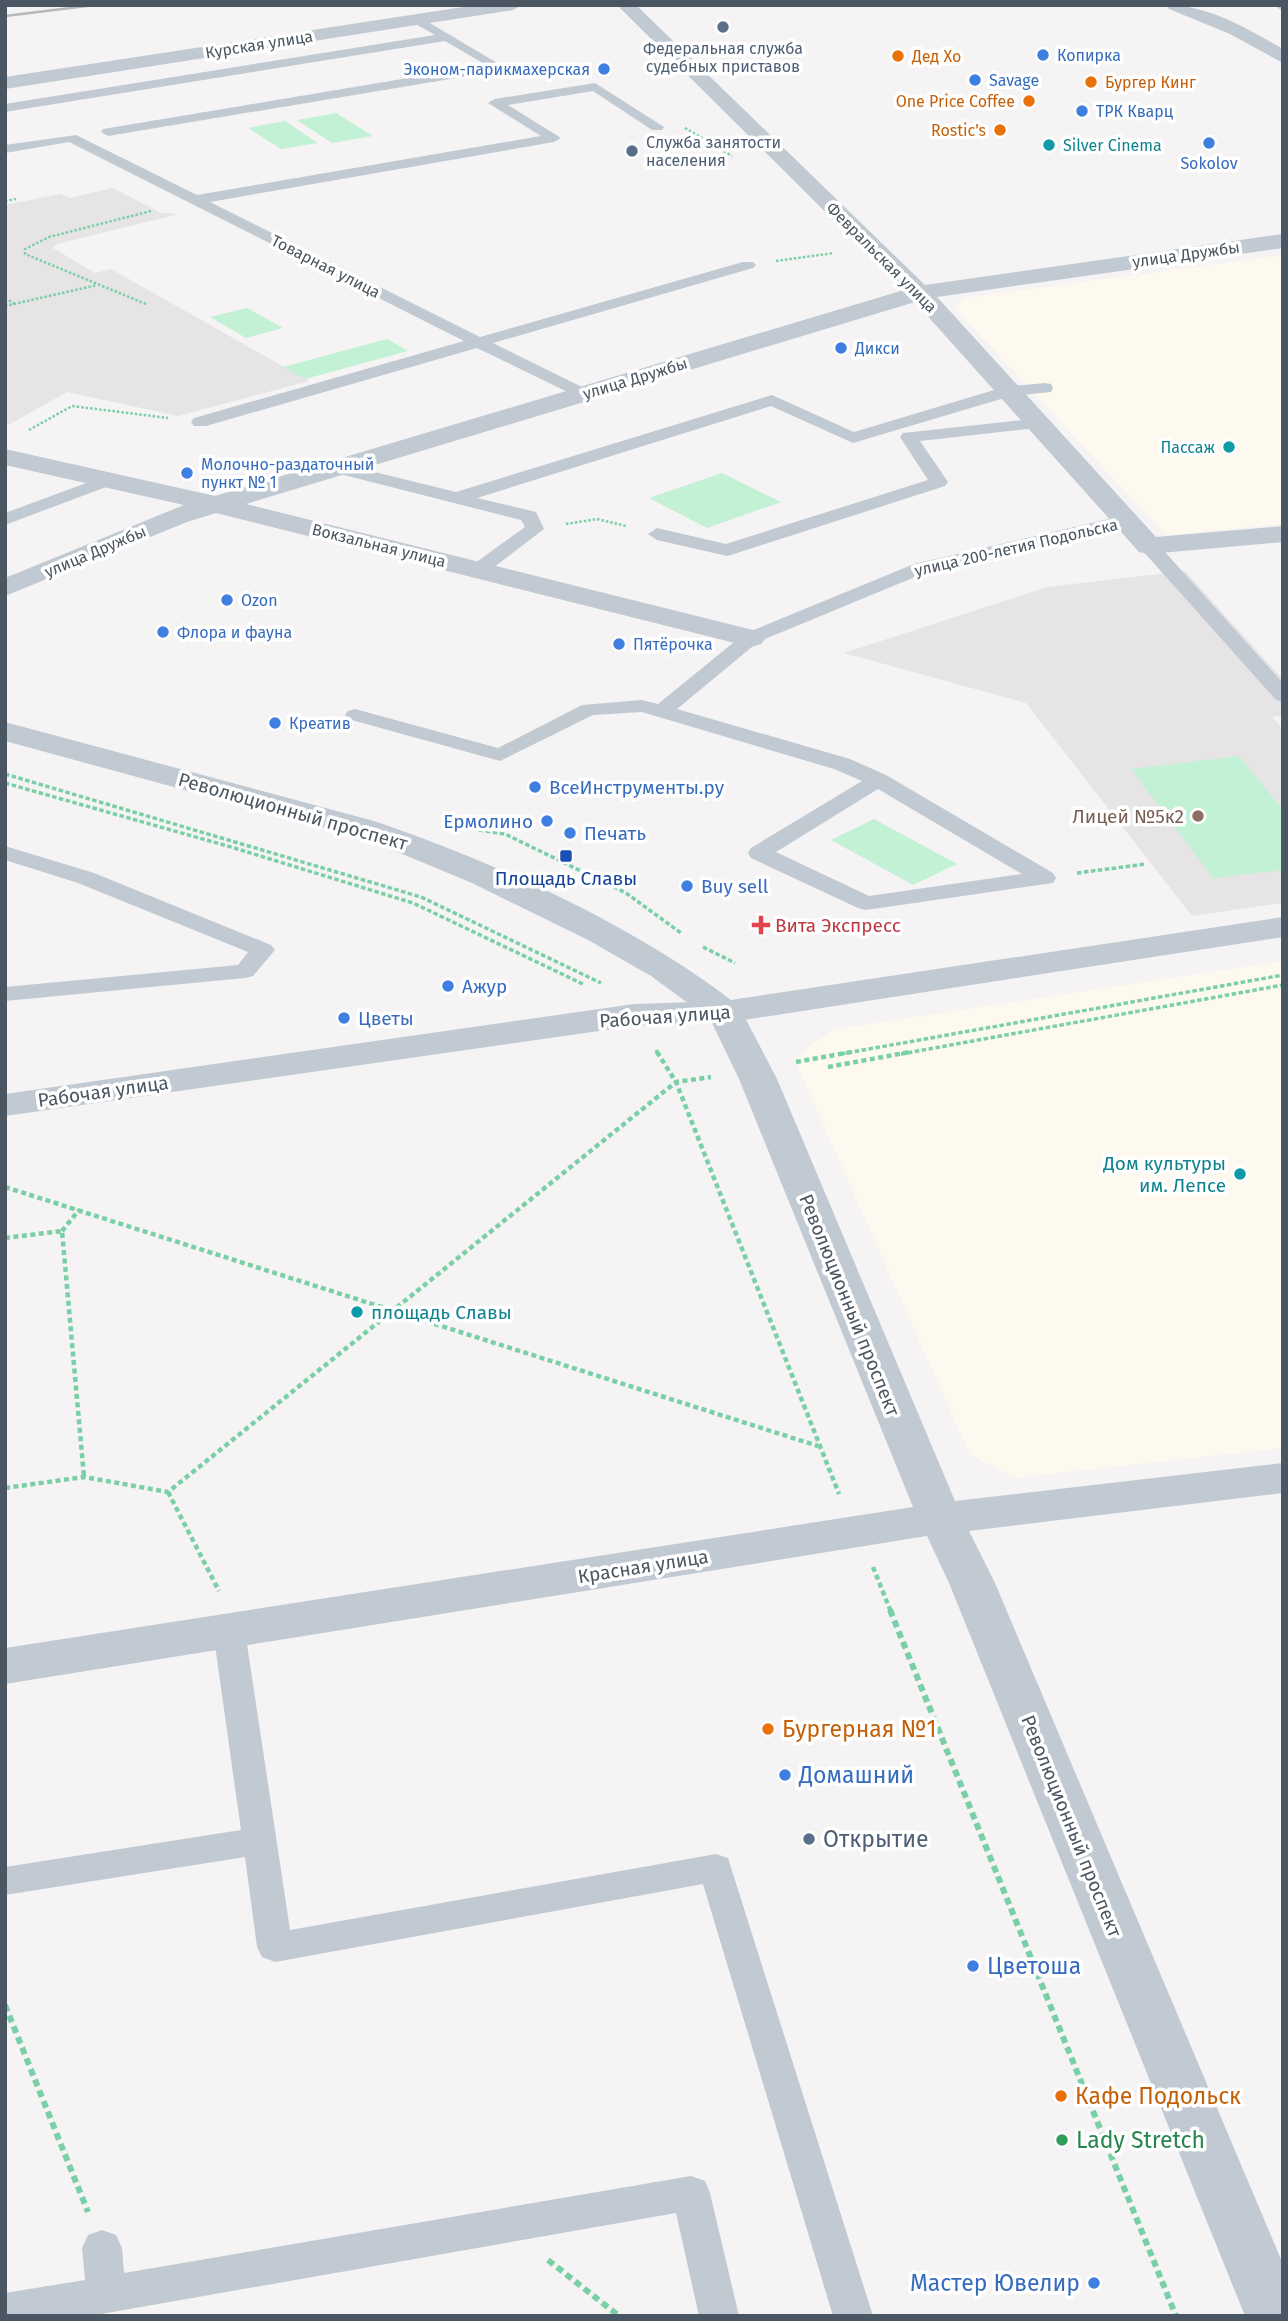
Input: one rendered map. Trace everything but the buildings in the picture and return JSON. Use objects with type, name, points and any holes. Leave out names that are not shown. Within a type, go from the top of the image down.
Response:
[{"type":"street","name":"Курская улица","points":[[5,83],[513,5]]},
{"type":"street","name":"Февральская улица","points":[[626,5],[920,293],[1126,521]]},
{"type":"street","points":[[1175,5],[1236,30],[1283,57]]},
{"type":"street","name":"улица Дружбы","points":[[5,588],[177,516],[920,293],[1283,241]]},
{"type":"street","name":"Вокзальная улица","points":[[5,457],[218,505],[751,638]]},
{"type":"street","name":"улица 200-летия Подольска","points":[[1126,521],[1149,546]]},
{"type":"street","points":[[1149,546],[1235,533],[1283,534]]},
{"type":"street","name":"Революционный проспект","points":[[5,731],[349,824],[417,846],[492,879],[627,946],[687,982],[724,1013],[758,1079],[925,1486],[943,1518],[1275,2316]]},
{"type":"street","name":"Рабочая улица","points":[[5,1105],[635,1015],[724,1013],[1283,927]]},
{"type":"street","name":"Красная улица","points":[[5,1666],[943,1518],[1283,1478]]},
{"type":"lane","points":[[108,132],[498,67],[418,20]]},
{"type":"lane","points":[[5,108],[447,37]]},
{"type":"lane","points":[[195,200],[554,138],[495,103],[595,88],[657,127]]},
{"type":"lane","points":[[5,149],[71,138]]},
{"type":"lane","name":"Товарная улица","points":[[71,138],[582,394]]},
{"type":"lane","points":[[200,422],[748,265]]},
{"type":"lane","points":[[457,498],[772,400],[853,438],[1010,391],[1045,388]]},
{"type":"lane","points":[[657,534],[727,550],[939,482],[909,438],[1040,423]]},
{"type":"lane","points":[[338,468],[529,516],[535,529],[478,570]]},
{"type":"lane","points":[[5,520],[108,480]]},
{"type":"lane","name":"улица 200-летия Подольска","points":[[751,638],[921,568],[1126,521]]},
{"type":"lane","points":[[1149,546],[1283,696]]},
{"type":"lane","points":[[662,711],[751,638]]},
{"type":"lane","points":[[355,715],[500,755],[589,709],[642,706],[842,764],[878,780],[1045,878]]},
{"type":"lane","points":[[878,780],[758,853],[866,903],[1045,878]]},
{"type":"lane","points":[[5,853],[86,877],[263,950],[245,971],[5,994]]},
{"type":"lane","points":[[229,1631],[275,1947],[716,1868],[853,2316]]},
{"type":"lane","points":[[5,1881],[259,1841]]},
{"type":"lane","points":[[5,2312],[691,2193],[719,2316]]},
{"type":"lane","points":[[102,2248],[106,2294]]},
{"type":"path","points":[[686,128],[734,157]]},
{"type":"path","points":[[5,201],[16,199]]},
{"type":"path","points":[[146,304],[25,254],[25,249],[49,237],[163,208]]},
{"type":"path","points":[[748,265],[844,252],[891,301]]},
{"type":"path","points":[[5,306],[98,285]]},
{"type":"path","points":[[5,298],[15,304]]},
{"type":"path","points":[[27,431],[72,406],[200,422]]},
{"type":"path","points":[[535,529],[597,519],[657,534]]},
{"type":"path","points":[[5,774],[421,897],[603,985]]},
{"type":"path","points":[[5,783],[231,846],[413,903],[586,985]]},
{"type":"path","points":[[1045,878],[1146,864]]},
{"type":"path","points":[[824,1057],[1283,975]]},
{"type":"path","points":[[828,1067],[1283,985]]},
{"type":"path","points":[[650,1042],[677,1082],[841,1499]]},
{"type":"path","points":[[5,1488],[85,1477],[168,1492],[677,1082]]},
{"type":"path","points":[[5,1187],[819,1446]]},
{"type":"path","points":[[5,1238],[62,1231],[79,1210]]},
{"type":"path","points":[[62,1231],[85,1477]]},
{"type":"path","points":[[168,1492],[223,1598],[229,1631]]},
{"type":"path","points":[[871,1561],[1176,2316]]},
{"type":"path","points":[[5,2005],[102,2248]]},
{"type":"path","points":[[503,2225],[618,2316]]},
{"type":"shaded area","points":[[113,188],[161,213],[179,214],[57,244],[53,248],[95,273],[111,269],[309,381],[178,416],[67,392],[5,427],[5,205],[60,194],[69,198]]},
{"type":"shaded area","points":[[1283,255],[1283,524],[1166,535],[955,308],[963,298]]},
{"type":"shaded area","name":"Лицей №5к2","points":[[1185,571],[1283,679],[1283,715],[1272,717],[1283,729],[1283,903],[1192,916],[1026,703],[844,653],[1047,587]]},
{"type":"shaded area","points":[[1283,961],[1283,1448],[1014,1478],[970,1455],[795,1061],[809,1046],[836,1029]]},
{"type":"green space","points":[[336,113],[373,136],[332,143],[297,120]]},
{"type":"green space","points":[[285,121],[318,143],[281,149],[248,128]]},
{"type":"green space","points":[[247,308],[283,328],[246,338],[210,317]]},
{"type":"green space","points":[[387,339],[408,351],[305,379],[283,367]]},
{"type":"green space","points":[[722,473],[781,502],[707,528],[649,498]]},
{"type":"green space","points":[[1239,756],[1283,810],[1283,870],[1213,878],[1131,769]]},
{"type":"green space","points":[[874,819],[957,864],[913,885],[831,840]]},
{"type":"railway","points":[[5,16],[95,5]]},
{"type":"place","name":"Федеральная служба судебных приставов","points":[[723,27]]},
{"type":"place","name":"Копирка","points":[[1043,55]]},
{"type":"place","name":"Дед Хо","points":[[898,56]]},
{"type":"place","name":"Эконом-парикмахерская","points":[[604,69]]},
{"type":"place","name":"Savage","points":[[975,80]]},
{"type":"place","name":"Бургер Кинг","points":[[1091,82]]},
{"type":"place","name":"One Price Coffee","points":[[1029,101]]},
{"type":"place","name":"ТРК Кварц","points":[[1082,111]]},
{"type":"place","name":"Rostic's","points":[[1000,130]]},
{"type":"place","name":"Sokolov","points":[[1209,143]]},
{"type":"place","name":"Silver Cinema","points":[[1049,145]]},
{"type":"place","name":"Служба занятости населения","points":[[632,151]]},
{"type":"place","name":"Дикси","points":[[841,348]]},
{"type":"place","name":"Пассаж","points":[[1229,447]]},
{"type":"place","name":"Молочно-раздаточный пункт № 1","points":[[187,473]]},
{"type":"place","name":"Ozon","points":[[227,600]]},
{"type":"place","name":"Флора и фауна","points":[[163,632]]},
{"type":"place","name":"Пятёрочка","points":[[619,644]]},
{"type":"place","name":"Креатив","points":[[275,723]]},
{"type":"place","name":"ВсеИнструменты.ру","points":[[535,787]]},
{"type":"place","name":"Лицей №5к2","points":[[1198,816]]},
{"type":"place","name":"Ермолино","points":[[547,821]]},
{"type":"place","name":"Печать","points":[[570,833]]},
{"type":"place","name":"Площадь Славы","points":[[566,856]]},
{"type":"place","name":"Buy sell","points":[[687,886]]},
{"type":"place","name":"Вита Экспресс","points":[[761,925]]},
{"type":"place","name":"Ажур","points":[[448,986]]},
{"type":"place","name":"Цветы","points":[[344,1018]]},
{"type":"place","name":"Дом культуры им. Лепсе","points":[[1240,1174]]},
{"type":"place","name":"площадь Славы","points":[[357,1312]]},
{"type":"place","name":"Бургерная №1","points":[[768,1729]]},
{"type":"place","name":"Домашний","points":[[785,1775]]},
{"type":"place","name":"Открытие","points":[[809,1839]]},
{"type":"place","name":"Цветоша","points":[[973,1966]]},
{"type":"place","name":"Кафе Подольск","points":[[1061,2096]]},
{"type":"place","name":"Lady Stretch","points":[[1062,2140]]},
{"type":"place","name":"Мастер Ювелир","points":[[1094,2283]]}]
